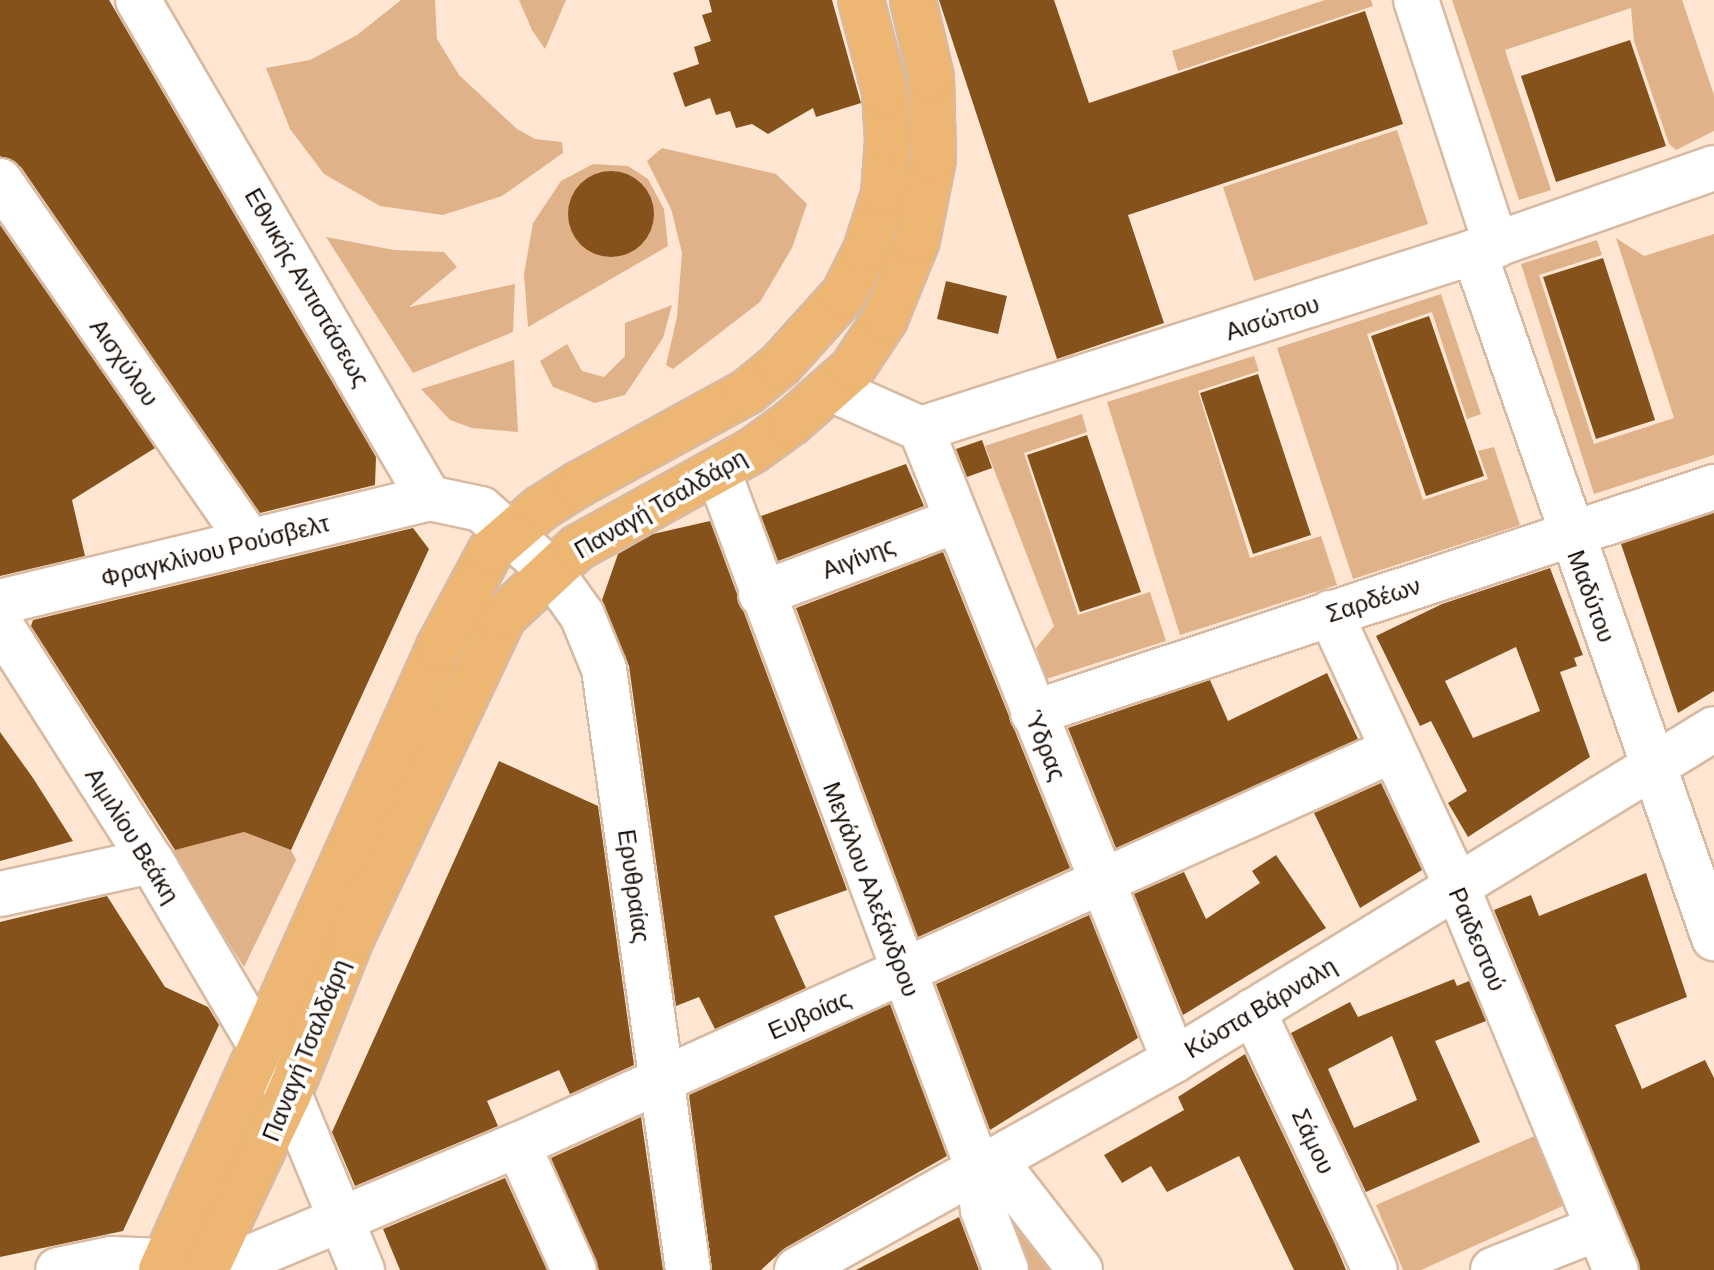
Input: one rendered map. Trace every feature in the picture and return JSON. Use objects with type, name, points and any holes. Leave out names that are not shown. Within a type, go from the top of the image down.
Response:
[{"type":"main road","name":"Παναγή Τσαλδάρη","points":[[180,1268],[262,1048],[451,623],[490,552],[579,484],[747,392],[780,365],[844,294],[866,250],[884,194],[888,139],[885,92],[861,0]]},
{"type":"main road","name":"Παναγή Τσαλδάρη","points":[[180,1268],[289,1094],[351,939],[484,647],[503,617],[549,569],[608,529],[752,451],[831,389],[885,319],[928,200],[934,133],[931,77],[913,0]]},
{"type":"street","name":"Εθνικής Αντιστάσεως","points":[[138,0],[429,498]]},
{"type":"street","name":"Μαδύτου","points":[[1416,0],[1485,249],[1571,536],[1714,938]]},
{"type":"street","name":"Αισώπου","points":[[921,429],[1485,249],[1714,168]]},
{"type":"street","name":"Αισχύλου","points":[[0,181],[250,542]]},
{"type":"street","points":[[831,389],[921,429]]},
{"type":"street","name":"Ύδρας","points":[[921,429],[955,521],[1174,1060]]},
{"type":"street","name":"Μεγάλου Αλεξάνδρου","points":[[718,471],[761,594],[977,1166],[983,1210],[1006,1270]]},
{"type":"street","name":"Σαρδέων","points":[[1033,713],[1714,487]]},
{"type":"street","points":[[429,498],[481,509],[511,533]]},
{"type":"street","name":"Φραγκλίνου Ρούσβελτ","points":[[0,602],[429,498]]},
{"type":"street","name":"Αιγίνης","points":[[761,594],[955,521]]},
{"type":"street","name":"Ερυθραίας","points":[[511,533],[549,569],[582,615],[604,669],[688,1270]]},
{"type":"street","name":"Ραιδεστού","points":[[1330,613],[1457,887],[1616,1270]]},
{"type":"street","name":"Αιμιλίου Βεάκη","points":[[0,624],[151,861],[289,1094],[362,1270]]},
{"type":"street","name":"Κώστα Βάρναλη","points":[[797,1270],[977,1166],[1174,1060],[1714,729]]},
{"type":"street","name":"Ευβοίας","points":[[220,1270],[518,1145],[1101,885],[1393,750]]},
{"type":"street","points":[[0,894],[151,861]]},
{"type":"street","name":"Σάμου","points":[[1253,1011],[1375,1270]]},
{"type":"street","points":[[518,1145],[574,1270]]},
{"type":"street","points":[[977,1166],[1010,1180],[1080,1270]]},
{"type":"street","points":[[1493,1270],[1598,1228]]},
{"type":"street","points":[[58,1270],[111,1259],[180,1268]]},
{"type":"shaded area","points":[[401,0],[435,0],[437,39],[459,75],[517,129],[535,139],[562,142],[563,153],[502,196],[443,215],[380,206],[324,174],[290,129],[266,68],[310,60],[357,35]]},
{"type":"shaded area","points":[[519,0],[566,0],[545,49],[532,30]]},
{"type":"shaded area","points":[[1325,0],[1371,0],[1373,6],[1178,71],[1172,51]]},
{"type":"shaded area","points":[[1452,0],[1682,0],[1714,95],[1714,131],[1676,150],[1669,144],[1634,41],[1631,8],[1505,50],[1551,190],[1519,200]]},
{"type":"shaded area","points":[[1397,130],[1428,224],[1254,281],[1223,187]]},
{"type":"shaded area","points":[[662,148],[776,174],[807,204],[792,248],[760,302],[673,369],[666,365],[677,317],[682,253],[671,209],[647,161]]},
{"type":"shaded area","points":[[593,164],[628,166],[648,179],[664,209],[668,246],[528,327],[524,274],[533,223],[561,181]]},
{"type":"shaded area","points":[[1714,234],[1714,455],[1594,494],[1521,264],[1597,240],[1602,255],[1539,275],[1594,444],[1674,418],[1616,238],[1644,256]]},
{"type":"shaded area","points":[[326,237],[394,250],[444,252],[457,267],[409,307],[515,284],[513,332],[413,373]]},
{"type":"shaded area","points":[[1441,294],[1481,414],[1467,419],[1432,312],[1367,334],[1423,500],[1488,479],[1478,451],[1494,447],[1520,525],[1353,579],[1277,348]]},
{"type":"shaded area","points":[[672,305],[663,338],[625,395],[595,403],[553,387],[540,361],[567,344],[582,371],[604,377],[625,356],[625,323]]},
{"type":"shaded area","points":[[1254,356],[1259,371],[1198,391],[1250,558],[1321,536],[1337,585],[1180,635],[1107,402]]},
{"type":"shaded area","points":[[514,360],[518,432],[472,428],[450,420],[421,389]]},
{"type":"shaded area","points":[[1082,414],[1087,432],[1024,453],[1078,615],[1150,592],[1166,641],[1046,679],[1036,648],[1054,626],[985,446]]},
{"type":"shaded area","points":[[244,832],[291,850],[296,860],[244,967],[170,851]]},
{"type":"shaded area","points":[[1537,1135],[1567,1204],[1421,1270],[1403,1270],[1376,1205]]},
{"type":"shaded area","points":[[1026,1218],[1067,1270],[1013,1270],[997,1231]]},
{"type":"building","points":[[0,0],[109,0],[376,457],[375,485],[260,513],[21,167],[0,156]]},
{"type":"building","points":[[709,0],[832,0],[861,103],[816,117],[813,108],[768,134],[752,124],[736,128],[730,111],[716,115],[710,98],[685,107],[673,73],[699,64],[694,47],[711,41],[702,15],[712,12]]},
{"type":"building","points":[[939,0],[1054,0],[1089,103],[1365,11],[1403,124],[1128,215],[1164,323],[1057,359]]},
{"type":"building","points":[[1630,40],[1666,146],[1556,182],[1521,76]]},
{"type":"building","points":[[611,171],[635,178],[647,190],[654,214],[647,238],[635,250],[611,257],[587,250],[575,238],[568,214],[575,190],[587,178]]},
{"type":"building","points":[[0,225],[155,448],[72,500],[85,556],[0,576]]},
{"type":"building","points":[[1603,258],[1655,420],[1596,439],[1543,277]]},
{"type":"building","points":[[946,281],[1007,296],[998,334],[937,319]]},
{"type":"building","points":[[1429,316],[1484,476],[1426,496],[1371,336]]},
{"type":"building","points":[[1258,374],[1311,535],[1253,554],[1200,393]]},
{"type":"building","points":[[1087,435],[1141,592],[1080,612],[1027,455]]},
{"type":"building","points":[[982,440],[992,468],[967,477],[956,449]]},
{"type":"building","points":[[906,464],[924,506],[778,561],[761,516]]},
{"type":"building","points":[[1714,513],[1714,691],[1678,713],[1621,544]]},
{"type":"building","points":[[710,521],[847,890],[774,916],[806,988],[715,1029],[699,997],[676,1006],[629,666],[602,600],[618,554],[653,534]]},
{"type":"building","points":[[413,528],[429,549],[291,850],[244,832],[175,850],[31,626],[33,620]]},
{"type":"building","points":[[943,552],[1070,868],[918,937],[796,608]]},
{"type":"building","points":[[1550,568],[1583,655],[1574,658],[1577,666],[1560,672],[1590,757],[1468,837],[1448,803],[1467,791],[1431,721],[1420,726],[1376,636],[1442,604]],"holes":[[[1516,647],[1540,711],[1473,738],[1445,681]]]},
{"type":"building","points":[[1327,673],[1358,739],[1116,848],[1068,728],[1210,680],[1228,721]]},
{"type":"building","points":[[0,732],[33,778],[73,841],[0,861]]},
{"type":"building","points":[[499,761],[598,806],[634,1065],[570,1094],[559,1070],[487,1101],[498,1126],[355,1186],[332,1132]]},
{"type":"building","points":[[1381,783],[1422,870],[1360,908],[1314,813]]},
{"type":"building","points":[[1276,855],[1326,928],[1183,1015],[1134,894],[1184,872],[1206,919],[1260,883],[1252,871]]},
{"type":"building","points":[[1646,873],[1687,997],[1615,1025],[1642,1089],[1705,1060],[1714,1078],[1714,1270],[1640,1270],[1494,910],[1531,895],[1539,916]]},
{"type":"building","points":[[107,896],[165,987],[208,1007],[219,1025],[123,1231],[0,1257],[0,922]]},
{"type":"building","points":[[1089,915],[1138,1038],[990,1130],[936,984]]},
{"type":"building","points":[[1454,979],[1457,986],[1469,981],[1486,1021],[1435,1041],[1480,1142],[1366,1192],[1291,1033],[1350,1002],[1358,1017]],"holes":[[[1392,1036],[1417,1100],[1354,1128],[1328,1069]]]},
{"type":"building","points":[[890,1004],[947,1156],[785,1248],[761,1270],[712,1270],[689,1095]]},
{"type":"building","points":[[1245,1054],[1346,1270],[1294,1270],[1239,1156],[1167,1192],[1151,1166],[1122,1183],[1104,1155],[1184,1110],[1178,1097]]},
{"type":"building","points":[[641,1117],[663,1270],[599,1270],[551,1158]]},
{"type":"building","points":[[505,1178],[547,1270],[400,1270],[383,1229]]},
{"type":"building","points":[[959,1217],[979,1270],[856,1270],[926,1234]]}]
